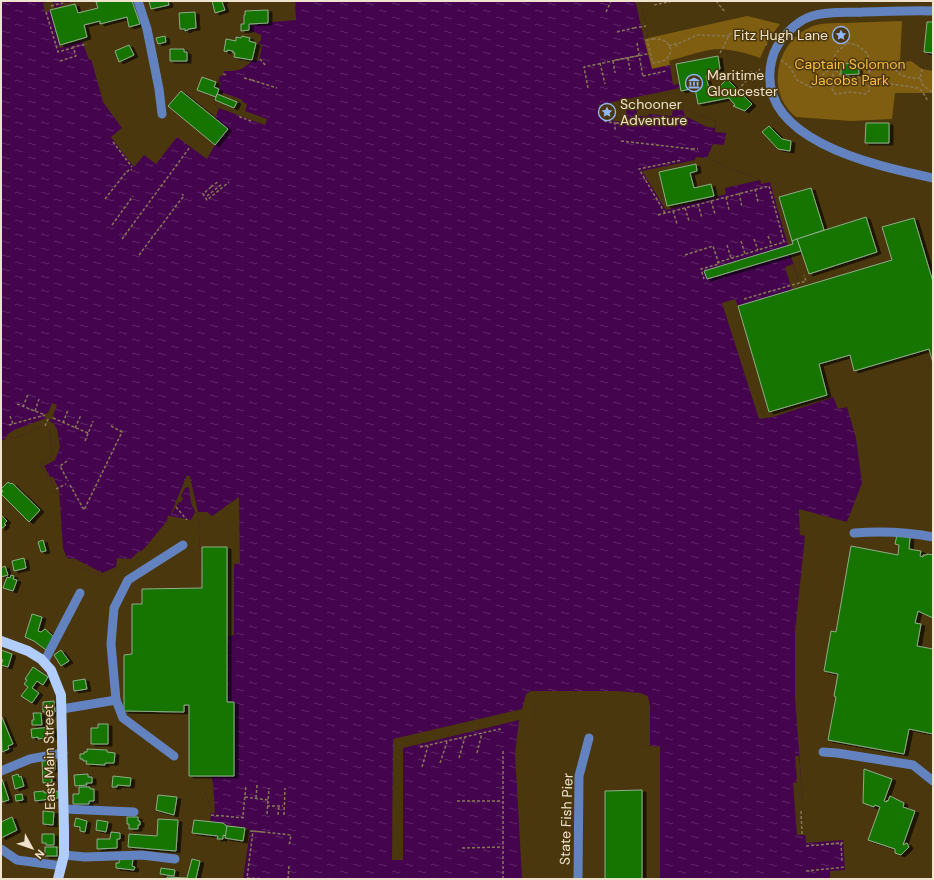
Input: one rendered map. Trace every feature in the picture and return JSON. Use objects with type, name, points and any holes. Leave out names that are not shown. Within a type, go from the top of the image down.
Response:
[{"type":"main road","name":"East Main Street","points":[[1,641],[28,651],[44,662],[51,670],[61,695],[64,855],[58,879]]},
{"type":"street","points":[[138,1],[147,29],[162,114]]},
{"type":"street","points":[[933,11],[830,13],[811,16],[798,24],[781,39],[772,59],[769,81],[772,94],[779,109],[794,125],[808,135],[839,151],[875,165],[933,178]]},
{"type":"street","points":[[854,533],[882,531],[933,537]]},
{"type":"street","points":[[174,756],[123,718],[116,700],[111,644],[114,608],[128,580],[183,545]]},
{"type":"street","points":[[44,662],[80,593]]},
{"type":"street","points":[[62,709],[116,700]]},
{"type":"street","name":"State Fish Pier","points":[[578,879],[579,776],[589,738]]},
{"type":"street","points":[[823,752],[913,765],[933,781]]},
{"type":"street","points":[[1,771],[30,759],[63,753]]},
{"type":"street","points":[[64,809],[134,812]]},
{"type":"street","points":[[1,849],[17,860],[62,866]]},
{"type":"street","points":[[64,855],[85,857],[142,855],[175,858]]},
{"type":"path","points":[[606,12],[612,1]]},
{"type":"path","points":[[654,5],[673,1]]},
{"type":"path","points":[[716,1],[725,12]]},
{"type":"path","points":[[51,6],[63,3]]},
{"type":"path","points":[[46,12],[58,52],[76,46]]},
{"type":"path","points":[[617,32],[646,26]]},
{"type":"path","points":[[720,53],[731,32]]},
{"type":"path","points":[[669,46],[697,35],[729,36]]},
{"type":"path","points":[[661,38],[665,40],[669,46],[670,54],[664,60],[653,63],[650,54],[648,40],[661,38]]},
{"type":"path","points":[[637,43],[643,76],[670,70]]},
{"type":"path","points":[[847,43],[856,45],[868,54],[869,71],[869,91],[865,94],[851,92],[835,94],[832,89],[832,69],[834,57],[837,52],[847,43]]},
{"type":"path","points":[[73,47],[87,44]]},
{"type":"path","points":[[676,44],[677,48]]},
{"type":"path","points":[[60,61],[76,56],[73,47]]},
{"type":"path","points":[[614,61],[650,54]]},
{"type":"path","points":[[588,88],[584,67],[639,56]]},
{"type":"path","points":[[628,58],[630,70]]},
{"type":"path","points":[[260,59],[266,66]]},
{"type":"path","points":[[781,59],[790,67],[797,80],[812,88],[815,86],[823,73],[832,69]]},
{"type":"path","points":[[614,61],[615,73]]},
{"type":"path","points":[[600,64],[605,84]]},
{"type":"path","points":[[866,77],[869,71],[875,67],[886,65],[892,67],[902,76],[920,78]]},
{"type":"path","points":[[748,79],[752,81],[754,80],[756,78],[755,74],[760,69]]},
{"type":"path","points":[[832,69],[838,72],[841,77],[866,77],[870,80],[918,88],[922,91],[928,101]]},
{"type":"path","points":[[922,69],[920,78],[923,85],[933,93]]},
{"type":"path","points":[[662,72],[666,71]]},
{"type":"path","points":[[738,90],[748,79],[749,73],[753,72],[755,74]]},
{"type":"path","points":[[223,74],[227,75]]},
{"type":"path","points":[[244,78],[276,88]]},
{"type":"path","points":[[252,80],[256,82]]},
{"type":"path","points":[[240,116],[251,121]]},
{"type":"path","points":[[604,121],[616,123],[615,130]]},
{"type":"path","points":[[609,122],[622,122]]},
{"type":"path","points":[[621,141],[692,149]]},
{"type":"path","points":[[113,142],[132,167]]},
{"type":"path","points":[[122,239],[190,147]]},
{"type":"path","points":[[684,148],[698,149]]},
{"type":"path","points":[[665,213],[639,170],[682,160]]},
{"type":"path","points":[[122,177],[130,169],[132,170]]},
{"type":"path","points":[[106,199],[127,171]]},
{"type":"path","points":[[207,191],[219,181]]},
{"type":"path","points":[[211,187],[203,194],[207,200],[229,182]]},
{"type":"path","points":[[207,196],[222,184]]},
{"type":"path","points":[[658,215],[770,185],[784,242],[716,263]]},
{"type":"path","points":[[755,189],[758,202]]},
{"type":"path","points":[[739,193],[742,207]]},
{"type":"path","points":[[139,255],[184,196],[182,194]]},
{"type":"path","points":[[112,225],[133,196]]},
{"type":"path","points":[[726,197],[729,210]]},
{"type":"path","points":[[711,201],[715,214]]},
{"type":"path","points":[[698,204],[702,218]]},
{"type":"path","points":[[172,210],[176,206]]},
{"type":"path","points":[[685,208],[689,221]]},
{"type":"path","points":[[673,211],[677,224]]},
{"type":"path","points":[[768,236],[772,246]]},
{"type":"path","points":[[754,239],[758,250]]},
{"type":"path","points":[[741,241],[745,254]]},
{"type":"path","points":[[727,245],[731,258]]},
{"type":"path","points":[[684,255],[713,246],[719,262]]},
{"type":"path","points":[[704,279],[701,269],[720,264],[719,262]]},
{"type":"path","points":[[744,299],[806,281],[804,275]]},
{"type":"path","points":[[23,406],[28,394]]},
{"type":"path","points":[[35,411],[40,399]]},
{"type":"path","points":[[9,425],[45,415],[17,404]]},
{"type":"path","points":[[63,423],[68,410]]},
{"type":"path","points":[[75,428],[81,415]]},
{"type":"path","points":[[10,416],[13,424]]},
{"type":"path","points":[[45,426],[49,417]]},
{"type":"path","points":[[53,418],[88,433]]},
{"type":"path","points":[[85,441],[93,421]]},
{"type":"path","points":[[70,485],[84,510],[122,432],[111,426]]},
{"type":"path","points":[[67,461],[60,466],[68,480]]},
{"type":"path","points":[[56,489],[66,484]]},
{"type":"path","points":[[176,507],[187,520]]},
{"type":"path","points":[[420,747],[500,729],[500,731]]},
{"type":"path","points":[[477,753],[482,733]]},
{"type":"path","points":[[459,758],[465,737]]},
{"type":"path","points":[[440,763],[447,741]]},
{"type":"path","points":[[422,767],[428,746]]},
{"type":"path","points":[[502,879],[503,751]]},
{"type":"path","points":[[243,817],[246,785]]},
{"type":"path","points":[[256,798],[257,785]]},
{"type":"path","points":[[267,814],[269,788]]},
{"type":"path","points":[[284,815],[285,788]]},
{"type":"path","points":[[245,797],[268,800]]},
{"type":"path","points":[[457,801],[502,801]]},
{"type":"path","points":[[267,806],[284,806]]},
{"type":"path","points":[[278,815],[279,806]]},
{"type":"path","points":[[800,811],[802,835]]},
{"type":"path","points":[[211,815],[246,818]]},
{"type":"path","points":[[250,831],[263,832]]},
{"type":"path","points":[[270,879],[247,878],[253,831],[291,835],[289,846]]},
{"type":"path","points":[[806,846],[841,843],[842,861]]},
{"type":"path","points":[[826,844],[843,843]]},
{"type":"path","points":[[462,848],[502,848]]},
{"type":"path","points":[[288,879],[289,866]]},
{"type":"path","points":[[806,870],[845,867]]},
{"type":"green space","points":[[747,16],[780,24],[769,39],[760,58],[735,51],[714,49],[669,61],[670,65],[652,69],[644,39]]},
{"type":"green space","name":"Captain Solomon Jacobs Park","points":[[902,21],[900,63],[911,61],[922,69],[933,71],[933,93],[895,93],[892,119],[851,121],[796,117],[787,108],[779,92],[779,65],[785,50],[801,32],[816,25],[823,24]]},
{"type":"water","points":[[1,1],[97,1],[98,8],[84,25],[87,37],[86,40],[103,102],[122,128],[111,137],[134,167],[144,155],[156,164],[177,137],[207,159],[225,127],[215,119],[219,108],[214,103],[221,83],[218,82],[220,76],[222,76],[224,71],[243,68],[252,60],[259,61],[262,45],[258,43],[261,40],[261,35],[249,30],[249,24],[296,20],[295,2],[288,1],[641,1],[648,38],[644,39],[652,69],[670,65],[673,85],[679,84],[683,109],[716,121],[715,132],[726,133],[724,145],[713,144],[707,158],[760,180],[761,184],[770,182],[800,287],[793,290],[838,409],[847,407],[856,438],[862,483],[847,522],[799,509],[800,535],[805,536],[795,633],[795,697],[806,843],[843,840],[845,870],[830,871],[830,879],[660,879],[660,747],[642,745],[641,701],[534,702],[537,879],[200,879],[209,843],[211,809],[205,791],[202,588],[198,513],[195,512],[191,520],[170,516],[169,524],[132,561],[120,562],[118,568],[102,576],[66,561],[53,514],[53,493],[57,490],[50,479],[48,480],[40,463],[53,456],[49,428],[43,426],[12,439],[11,437],[1,441]]},
{"type":"pier","points":[[52,1],[55,8],[63,5],[62,1],[66,3],[76,1],[97,1],[98,8],[84,25],[87,37],[86,40],[90,46],[94,58],[89,60],[82,41],[60,48],[50,10],[45,12],[43,3]]},
{"type":"pier","points":[[634,1],[641,1],[648,38],[644,39]]},
{"type":"pier","points":[[680,88],[683,109],[716,121],[715,128],[707,127],[685,116],[683,110],[673,110],[672,116],[649,114],[648,116],[637,116],[637,110],[626,110],[627,122],[604,120],[598,105]]},
{"type":"pier","points":[[218,91],[243,100],[242,102],[247,104],[245,111],[267,119],[265,125],[219,108],[214,103]]},
{"type":"pier","points":[[696,157],[707,158],[760,180],[725,188],[726,194],[666,210],[642,171],[695,160]]},
{"type":"pier","points":[[793,264],[800,287],[793,290],[834,397],[773,417],[759,419],[722,303],[735,299],[738,306],[792,290],[785,267]]},
{"type":"pier","points":[[52,403],[57,405],[52,420],[44,416],[48,413]]},
{"type":"pier","points":[[46,418],[54,424],[57,429],[60,447],[55,460],[44,466],[50,477],[53,477],[59,489],[63,548],[67,558],[76,559],[102,573],[116,567],[117,558],[131,559],[138,552],[143,550],[167,521],[168,516],[171,516],[170,524],[144,554],[140,555],[134,562],[122,564],[119,569],[102,576],[63,560],[57,550],[53,526],[53,493],[57,490],[50,479],[48,480],[40,463],[53,456],[49,428],[43,426],[12,439],[11,437],[4,440],[8,434],[14,430]]},
{"type":"pier","points":[[187,475],[190,477],[198,512],[207,512],[212,516],[239,497],[240,563],[234,564],[234,635],[227,637],[227,702],[211,776],[213,783],[215,813],[211,813],[205,791],[203,776],[202,588],[198,513],[195,512],[191,503],[189,487],[185,488],[181,496],[183,498],[181,502],[179,502],[170,516]]},
{"type":"pier","points":[[531,691],[618,691],[640,693],[648,696],[650,706],[650,746],[640,745],[639,703],[536,703],[536,705],[534,705],[538,879],[522,879],[515,753],[519,720],[403,748],[403,860],[392,860],[393,739],[522,709],[526,694]]},
{"type":"pier","points":[[795,756],[799,756],[806,835],[797,835],[793,783],[797,782]]},
{"type":"pier","points":[[210,822],[247,828],[250,831],[243,879],[200,879]]},
{"type":"building","points":[[132,1],[140,24],[129,27],[127,17],[100,24],[100,21],[84,25],[87,37],[60,45],[50,10],[75,4],[78,13],[98,8],[96,2]]},
{"type":"building","points":[[149,1],[168,1],[169,5],[151,9]]},
{"type":"building","points":[[212,1],[224,1],[222,2],[225,10],[215,13]]},
{"type":"building","points":[[268,10],[268,23],[249,24],[249,30],[241,31],[241,24],[244,24],[245,11]]},
{"type":"building","points":[[195,12],[196,28],[185,31],[185,29],[180,29],[179,13]]},
{"type":"building","points":[[927,22],[933,22],[933,53],[924,52]]},
{"type":"building","points":[[165,36],[166,42],[158,44],[156,38]]},
{"type":"building","points":[[242,36],[250,38],[249,41],[256,43],[252,60],[234,57],[235,53],[233,53],[233,51],[224,51],[226,39],[236,41],[236,37],[241,38]]},
{"type":"building","points":[[129,45],[134,55],[119,62],[115,51]]},
{"type":"building","points":[[170,49],[184,49],[184,52],[187,52],[187,61],[170,61]]},
{"type":"building","name":"Maritime Gloucester","points":[[718,56],[720,69],[717,70],[717,73],[706,76],[709,89],[718,88],[727,79],[752,104],[745,111],[733,106],[735,105],[729,98],[698,104],[695,88],[681,91],[676,64]]},
{"type":"building","points":[[858,63],[859,74],[841,75],[841,64]]},
{"type":"building","points":[[202,77],[216,82],[214,87],[219,89],[216,97],[197,90]]},
{"type":"building","points":[[181,91],[228,129],[215,145],[168,106]]},
{"type":"building","points":[[217,94],[237,102],[234,108],[215,100]]},
{"type":"building","points":[[866,123],[889,123],[889,143],[865,143]]},
{"type":"building","points":[[769,126],[782,139],[791,141],[790,151],[778,149],[762,132]]},
{"type":"building","points":[[696,164],[697,171],[690,173],[694,188],[711,184],[714,196],[667,206],[659,172]]},
{"type":"building","points":[[811,188],[824,230],[792,241],[779,197]]},
{"type":"building","points":[[866,217],[877,252],[809,274],[797,239]]},
{"type":"building","points":[[914,218],[933,282],[933,363],[929,349],[854,371],[850,355],[819,364],[827,395],[769,412],[738,306],[892,260],[882,227]]},
{"type":"building","points":[[797,239],[801,251],[707,279],[704,271],[793,244],[792,241]]},
{"type":"building","points":[[8,482],[11,484],[12,483],[40,510],[29,522],[1,494],[3,491],[1,489]]},
{"type":"building","points":[[1,515],[7,521],[4,524],[6,525],[1,529]]},
{"type":"building","points":[[897,535],[910,538],[909,549],[921,551],[920,556],[923,557],[923,555],[927,554],[933,555],[933,618],[918,611],[915,623],[921,624],[917,646],[933,649],[933,734],[909,729],[904,754],[828,740],[836,697],[834,696],[838,674],[824,671],[831,631],[836,632],[851,546],[898,555],[899,545],[895,544]]},
{"type":"building","points":[[43,540],[46,551],[41,552],[38,542]]},
{"type":"building","points":[[202,547],[227,547],[227,702],[234,702],[234,776],[189,776],[189,705],[184,705],[184,712],[124,711],[124,655],[132,654],[132,604],[142,604],[142,589],[202,588]]},
{"type":"building","points":[[24,558],[26,568],[14,571],[12,561]]},
{"type":"building","points":[[5,566],[8,575],[1,577],[1,568]]},
{"type":"building","points":[[11,575],[14,576],[13,579],[17,580],[13,591],[3,588],[7,577],[10,578]]},
{"type":"building","points":[[32,614],[42,617],[38,631],[41,632],[45,629],[54,637],[46,650],[34,641],[25,637]]},
{"type":"building","points":[[1,650],[12,654],[8,667],[1,665],[3,660],[1,659]]},
{"type":"building","points":[[61,650],[69,661],[61,666],[54,655]]},
{"type":"building","points":[[33,667],[48,677],[43,685],[37,681],[32,688],[39,693],[32,703],[21,696],[28,687],[24,684],[27,680],[25,679]]},
{"type":"building","points":[[85,679],[87,689],[74,691],[73,681]]},
{"type":"building","points":[[54,701],[55,712],[51,712],[51,715],[46,715],[46,712],[43,712],[43,702]]},
{"type":"building","points":[[33,713],[41,713],[42,725],[32,725],[32,720],[34,720]]},
{"type":"building","points":[[1,715],[13,744],[8,746],[9,749],[2,752]]},
{"type":"building","points":[[98,724],[108,724],[108,744],[91,744],[91,728],[98,728]]},
{"type":"building","points":[[52,727],[53,737],[38,739],[38,737],[32,738],[31,729]]},
{"type":"building","points":[[87,749],[107,750],[107,752],[115,753],[114,763],[105,763],[105,765],[86,764],[87,761],[80,759],[80,754],[87,752]]},
{"type":"building","points":[[55,760],[55,770],[49,770],[52,782],[43,783],[42,761]]},
{"type":"building","points":[[864,769],[892,779],[884,801],[887,802],[890,796],[904,803],[903,807],[915,811],[903,845],[907,843],[909,847],[901,855],[895,853],[895,849],[868,840],[880,807],[875,805],[874,807],[863,803]]},
{"type":"building","points":[[18,774],[19,777],[21,776],[24,786],[15,789],[12,776]]},
{"type":"building","points":[[88,774],[88,777],[92,777],[92,783],[75,786],[74,775]]},
{"type":"building","points":[[113,776],[131,778],[130,786],[117,785],[117,787],[112,787]]},
{"type":"building","points":[[2,779],[9,800],[2,802],[1,780]]},
{"type":"building","points":[[79,787],[90,787],[90,789],[94,789],[94,801],[89,801],[89,804],[73,804],[73,794],[79,794]]},
{"type":"building","points":[[642,790],[642,879],[605,879],[605,791]]},
{"type":"building","points":[[44,791],[44,793],[58,791],[58,798],[35,801],[34,792]]},
{"type":"building","points":[[22,794],[23,800],[16,801],[15,795]]},
{"type":"building","points":[[158,795],[177,797],[174,815],[156,810]]},
{"type":"building","points":[[43,811],[54,812],[53,825],[43,824]]},
{"type":"building","points":[[12,817],[17,830],[1,838],[1,822]]},
{"type":"building","points":[[127,817],[138,817],[140,825],[138,825],[138,829],[129,829]]},
{"type":"building","points":[[76,818],[87,821],[85,832],[80,831],[80,827],[74,826]]},
{"type":"building","points":[[158,819],[178,820],[176,851],[128,847],[129,834],[157,836]]},
{"type":"building","points":[[97,820],[108,822],[106,832],[96,830]]},
{"type":"building","points":[[194,820],[223,823],[227,826],[226,836],[223,835],[223,839],[217,839],[218,836],[192,833]]},
{"type":"building","points":[[227,826],[245,828],[243,841],[225,838]]},
{"type":"building","points":[[111,832],[120,833],[120,839],[117,839],[117,848],[97,849],[97,839],[110,839]]},
{"type":"building","points":[[42,834],[54,834],[54,845],[46,845],[46,843],[42,843]]},
{"type":"building","points":[[45,847],[57,847],[57,856],[45,856]]},
{"type":"building","points":[[120,857],[133,859],[132,866],[135,867],[134,870],[116,868],[116,863],[119,863]]},
{"type":"building","points":[[192,859],[200,861],[196,878],[198,879],[167,879],[167,877],[187,878]]},
{"type":"building","points":[[161,868],[175,870],[174,876],[160,874]]},
{"type":"place","name":"Fitz Hugh Lane","points":[[841,35]]},
{"type":"place","name":"Maritime Gloucester","points":[[694,83]]},
{"type":"place","name":"Schooner Adventure","points":[[607,112]]}]
